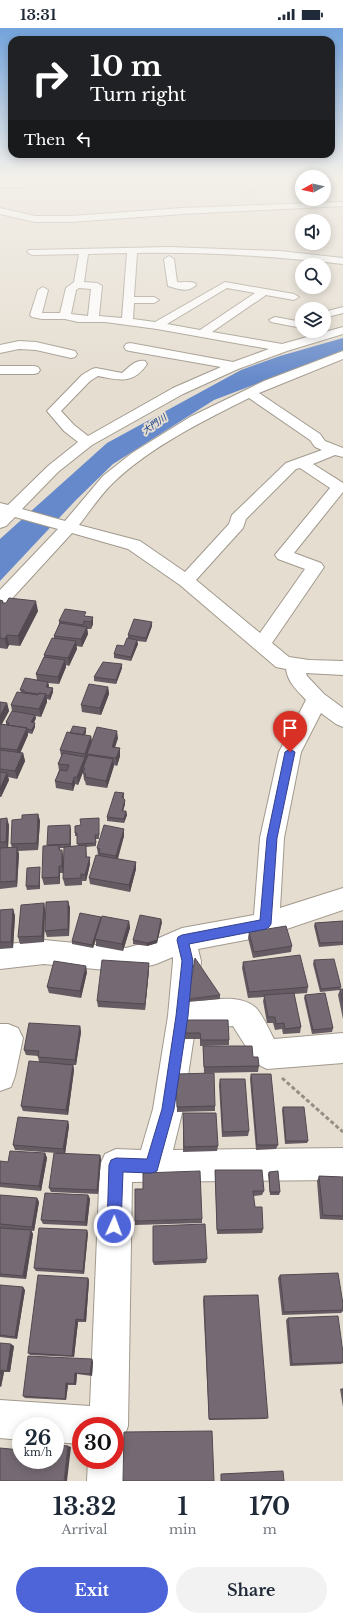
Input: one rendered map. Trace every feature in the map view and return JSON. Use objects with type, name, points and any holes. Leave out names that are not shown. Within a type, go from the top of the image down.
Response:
[{"type":"street","points":[[132,255],[170,250],[280,254],[318,258]]},
{"type":"street","points":[[329,258],[337,250]]},
{"type":"street","points":[[32,252],[84,252],[170,259],[189,259]]},
{"type":"street","points":[[65,316],[71,288],[80,284],[84,252]]},
{"type":"street","points":[[127,322],[132,255]]},
{"type":"street","points":[[170,259],[172,284],[186,287],[191,285]]},
{"type":"street","points":[[331,259],[343,261]]},
{"type":"street","points":[[157,326],[225,285],[294,297]]},
{"type":"street","points":[[76,286],[97,286],[93,319]]},
{"type":"street","points":[[43,290],[36,315],[65,316],[78,319],[127,322],[157,326],[283,348]]},
{"type":"street","points":[[202,334],[264,292]]},
{"type":"street","points":[[129,300],[154,300]]},
{"type":"street","points":[[331,313],[343,310]]},
{"type":"street","points":[[284,313],[271,323],[295,325]]},
{"type":"street","points":[[331,332],[343,330]]},
{"type":"street","points":[[0,523],[9,510],[53,469],[87,442],[178,391],[234,366],[308,338]]},
{"type":"street","points":[[0,349],[19,345],[36,346],[71,354]]},
{"type":"street","points":[[130,347],[234,366]]},
{"type":"street","points":[[0,601],[108,479],[137,456],[195,420],[268,384],[343,355]]},
{"type":"street","points":[[87,442],[69,428],[54,411],[86,378],[96,372],[121,377],[126,376],[141,364]]},
{"type":"street","points":[[0,370],[34,370]]},
{"type":"street","points":[[250,393],[315,437],[320,444],[339,452]]},
{"type":"street","points":[[186,581],[237,525],[238,518],[291,466],[339,452]]},
{"type":"street","points":[[262,644],[315,567],[284,555],[340,487],[302,463]]},
{"type":"street","points":[[9,510],[134,545],[186,581],[283,662],[309,667],[343,668]]},
{"type":"street","points":[[295,665],[297,678],[317,699],[343,719]]},
{"type":"street","points":[[266,924],[272,838],[290,752],[317,699]]},
{"type":"street","points":[[0,957],[44,952],[126,960],[156,952],[182,940],[266,924],[343,899]]},
{"type":"street","points":[[152,1166],[168,1109],[182,1016],[187,961],[182,940]]},
{"type":"street","points":[[182,1016],[236,1012],[245,1017],[267,1054],[343,1048]]},
{"type":"street","points":[[0,1038],[8,1038],[0,1076]]},
{"type":"street","points":[[109,1417],[116,1165],[343,1164]]},
{"type":"street","points":[[0,1419],[72,1424]]},
{"type":"street","points":[[107,1481],[108,1469]]},
{"type":"path","points":[[267,1054],[282,1078],[343,1132]]},
{"type":"water","name":"大門川","points":[[343,338],[343,351],[214,400],[113,464],[76,500],[0,581],[0,539],[107,443],[241,370],[280,356]]},
{"type":"building","points":[[9,598],[36,601],[18,636],[7,635],[5,639],[0,638],[0,600],[3,601],[2,603],[6,603]]},
{"type":"building","points":[[65,609],[86,612],[84,616],[93,617],[91,622],[84,621],[83,625],[59,621]]},
{"type":"building","points":[[134,619],[152,622],[146,638],[128,635]]},
{"type":"building","points":[[60,623],[87,627],[81,639],[54,636]]},
{"type":"building","points":[[52,638],[76,641],[68,658],[44,655]]},
{"type":"building","points":[[127,638],[137,640],[131,657],[114,654],[117,645],[124,646]]},
{"type":"building","points":[[44,657],[65,660],[58,677],[36,674]]},
{"type":"building","points":[[103,662],[122,664],[116,680],[94,677]]},
{"type":"building","points":[[25,678],[48,682],[46,687],[53,688],[49,696],[46,694],[24,692],[24,690],[20,690]]},
{"type":"building","points":[[89,684],[108,687],[100,708],[81,705]]},
{"type":"building","points":[[17,692],[38,695],[39,693],[46,694],[39,709],[11,705]]},
{"type":"building","points":[[0,702],[7,703],[0,716]]},
{"type":"building","points":[[12,711],[35,715],[31,722],[35,723],[32,730],[8,725],[9,723],[6,722]]},
{"type":"building","points":[[0,724],[27,728],[17,750],[0,748]]},
{"type":"building","points":[[73,726],[86,728],[83,735],[70,733]]},
{"type":"building","points":[[97,727],[117,731],[112,747],[120,748],[116,758],[87,754]]},
{"type":"building","points":[[67,732],[91,736],[85,754],[60,750]]},
{"type":"building","points":[[0,750],[23,753],[15,771],[0,769]]},
{"type":"building","points":[[63,753],[85,757],[77,777],[74,777],[72,784],[55,781],[60,770],[67,771],[69,765],[58,764]]},
{"type":"building","points":[[88,755],[113,759],[106,781],[85,777],[86,774],[83,773],[85,768],[83,768]]},
{"type":"building","points":[[0,772],[7,773],[0,789]]},
{"type":"building","points":[[115,792],[124,793],[122,797],[125,800],[122,811],[126,811],[124,819],[107,817]]},
{"type":"building","points":[[38,814],[37,843],[11,844],[12,820],[22,819],[22,815]]},
{"type":"building","points":[[7,818],[6,842],[0,842],[0,819]]},
{"type":"building","points":[[99,818],[99,835],[95,835],[96,843],[77,844],[77,833],[75,833],[75,826],[81,825],[80,819]]},
{"type":"building","points":[[70,825],[70,844],[47,845],[48,826]]},
{"type":"building","points":[[104,825],[124,829],[116,856],[99,853],[100,849],[97,848]]},
{"type":"building","points":[[59,845],[59,850],[62,850],[62,866],[59,866],[59,877],[42,878],[43,846]]},
{"type":"building","points":[[86,845],[86,857],[90,857],[85,875],[81,874],[81,878],[63,879],[64,847]]},
{"type":"building","points":[[17,847],[16,881],[0,882],[0,848]]},
{"type":"building","points":[[96,855],[136,862],[129,885],[89,878]]},
{"type":"building","points":[[40,867],[39,886],[26,886],[27,868]]},
{"type":"building","points":[[68,901],[68,929],[45,931],[46,902]]},
{"type":"building","points":[[44,903],[42,936],[18,937],[21,905]]},
{"type":"building","points":[[13,909],[11,942],[0,942],[0,910]]},
{"type":"building","points":[[80,913],[101,917],[92,945],[72,941]]},
{"type":"building","points":[[140,915],[161,919],[157,940],[147,943],[133,940]]},
{"type":"building","points":[[102,916],[129,921],[122,944],[95,939]]},
{"type":"building","points":[[343,921],[343,942],[320,943],[315,923]]},
{"type":"building","points":[[286,926],[292,946],[254,952],[249,932]]},
{"type":"building","points":[[300,955],[308,987],[249,992],[243,962]]},
{"type":"building","points":[[195,958],[220,995],[188,999]]},
{"type":"building","points":[[334,959],[341,987],[321,989],[314,960]]},
{"type":"building","points":[[102,960],[149,963],[145,1004],[97,1001]]},
{"type":"building","points":[[54,961],[86,966],[80,991],[47,987]]},
{"type":"building","points":[[340,989],[343,989],[343,1002]]},
{"type":"building","points":[[294,993],[301,1027],[285,1029],[284,1023],[276,1024],[275,1017],[268,1017],[264,995]]},
{"type":"building","points":[[325,993],[333,1028],[313,1030],[305,995]]},
{"type":"building","points":[[185,1020],[228,1020],[229,1040],[201,1040],[200,1033],[185,1033]]},
{"type":"building","points":[[29,1023],[80,1026],[75,1060],[38,1057],[39,1051],[24,1050]]},
{"type":"building","points":[[203,1046],[252,1046],[253,1057],[258,1057],[259,1066],[204,1067]]},
{"type":"building","points":[[29,1061],[73,1065],[66,1110],[21,1106]]},
{"type":"building","points":[[214,1073],[215,1106],[177,1107],[176,1074]]},
{"type":"building","points":[[251,1074],[271,1074],[278,1145],[257,1145]]},
{"type":"building","points":[[220,1079],[245,1079],[249,1131],[223,1132]]},
{"type":"building","points":[[283,1107],[304,1107],[308,1141],[286,1141]]},
{"type":"building","points":[[183,1113],[216,1113],[218,1146],[184,1147]]},
{"type":"building","points":[[18,1117],[68,1121],[63,1149],[13,1145]]},
{"type":"building","points":[[10,1151],[45,1153],[39,1186],[0,1183],[0,1161],[8,1162]]},
{"type":"building","points":[[54,1153],[100,1155],[97,1190],[49,1188]]},
{"type":"building","points":[[215,1170],[262,1170],[264,1191],[253,1191],[255,1207],[262,1207],[263,1229],[217,1230]]},
{"type":"building","points":[[200,1171],[202,1219],[135,1221],[135,1189],[143,1189],[143,1173]]},
{"type":"building","points":[[278,1171],[280,1192],[270,1192],[269,1172]]},
{"type":"building","points":[[319,1176],[343,1177],[343,1216],[323,1215]]},
{"type":"building","points":[[45,1193],[88,1195],[85,1222],[41,1220]]},
{"type":"building","points":[[0,1195],[37,1198],[32,1227],[0,1224]]},
{"type":"building","points":[[205,1224],[207,1259],[153,1262],[153,1226]]},
{"type":"building","points":[[0,1228],[31,1230],[23,1276],[0,1274]]},
{"type":"building","points":[[39,1228],[87,1230],[83,1271],[34,1268]]},
{"type":"building","points":[[338,1273],[343,1310],[284,1312],[280,1275]]},
{"type":"building","points":[[38,1275],[88,1278],[84,1320],[76,1319],[72,1356],[28,1353]]},
{"type":"building","points":[[0,1285],[23,1287],[15,1337],[0,1335]]},
{"type":"building","points":[[258,1295],[268,1418],[209,1419],[204,1296]]},
{"type":"building","points":[[338,1316],[343,1362],[292,1364],[288,1318]]},
{"type":"building","points":[[0,1343],[11,1344],[7,1371],[1,1370],[0,1374]]},
{"type":"building","points":[[28,1356],[92,1359],[90,1374],[75,1373],[74,1384],[66,1383],[65,1399],[23,1396]]},
{"type":"building","points":[[212,1431],[214,1481],[123,1481],[124,1432]]},
{"type":"building","points":[[64,1446],[68,1446],[64,1481],[0,1481],[0,1448],[12,1449],[12,1469],[64,1469]]},
{"type":"building","points":[[283,1471],[284,1481],[221,1481],[221,1474]]},
{"type":"route","points":[[114,1226],[116,1165],[152,1166],[168,1109],[182,1016],[187,961],[182,940],[266,924],[272,838],[290,752]]}]
